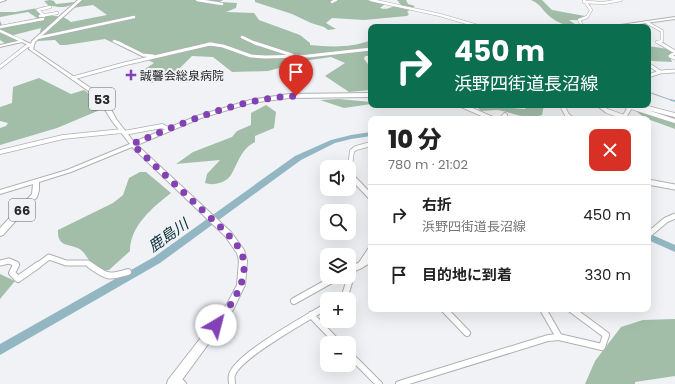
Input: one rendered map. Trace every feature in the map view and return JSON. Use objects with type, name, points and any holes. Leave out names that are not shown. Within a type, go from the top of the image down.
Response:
[{"type":"main road","points":[[31,45],[60,15],[80,0]]},
{"type":"main road","points":[[631,24],[675,18]]},
{"type":"main road","name":"53","points":[[31,45],[32,50],[102,99],[132,144],[228,234],[241,252],[243,261],[241,285],[230,307],[177,382]]},
{"type":"main road","name":"66","points":[[0,192],[69,171],[199,116],[266,99],[296,96],[368,94]]},
{"type":"main road","name":"66","points":[[0,233],[35,195],[36,182]]},
{"type":"street","points":[[0,1],[5,0]]},
{"type":"street","points":[[197,0],[222,4]]},
{"type":"street","points":[[332,2],[336,0]]},
{"type":"street","points":[[371,0],[440,15],[471,24]]},
{"type":"street","points":[[584,1],[604,3],[621,0]]},
{"type":"street","points":[[580,24],[580,20],[587,17],[591,10],[584,1]]},
{"type":"street","points":[[44,16],[38,10],[50,7],[60,15]]},
{"type":"street","points":[[40,16],[60,15]]},
{"type":"street","points":[[37,38],[134,17]]},
{"type":"street","points":[[0,27],[43,19]]},
{"type":"street","points":[[646,22],[650,24]]},
{"type":"street","points":[[651,25],[662,31],[662,41],[657,42],[675,53],[670,56],[675,58]]},
{"type":"street","points":[[0,31],[31,45]]},
{"type":"street","points":[[242,38],[260,46],[295,56]]},
{"type":"street","points":[[0,46],[22,41]]},
{"type":"street","points":[[114,41],[144,55],[156,57]]},
{"type":"street","points":[[73,78],[210,44],[223,46],[254,56],[308,56],[368,49]]},
{"type":"street","points":[[0,67],[31,45]]},
{"type":"street","points":[[651,66],[660,72]]},
{"type":"street","points":[[651,75],[660,72],[675,71]]},
{"type":"street","points":[[468,108],[486,116]]},
{"type":"street","points":[[604,108],[619,116]]},
{"type":"street","points":[[635,108],[675,121]]},
{"type":"street","points":[[647,108],[675,115]]},
{"type":"street","points":[[0,152],[63,137],[123,132],[162,126],[168,129]]},
{"type":"street","points":[[368,145],[356,148],[352,151],[349,174],[368,194]]},
{"type":"street","points":[[651,183],[675,187]]},
{"type":"street","points":[[651,232],[666,220],[675,216]]},
{"type":"street","points":[[360,264],[368,253]]},
{"type":"street","points":[[0,263],[9,261],[16,264],[12,273],[18,279],[49,257],[66,263],[88,263],[102,274],[112,276],[128,272]]},
{"type":"street","points":[[356,267],[368,261]]},
{"type":"street","points":[[294,301],[324,284]]},
{"type":"street","points":[[232,384],[232,374],[239,364],[270,340],[320,310]]},
{"type":"street","points":[[447,312],[467,333]]},
{"type":"street","points":[[545,312],[559,337]]},
{"type":"street","points":[[399,384],[548,338],[559,337],[602,347],[604,345],[606,335],[575,312]]},
{"type":"street","points":[[311,316],[331,336]]},
{"type":"street","points":[[356,361],[378,384]]},
{"type":"green space","points":[[82,0],[223,0],[220,2],[237,3],[236,8],[226,12],[254,13],[259,20],[300,35],[310,43],[310,45],[349,46],[368,41],[368,56],[365,56],[364,59],[368,64],[368,90],[349,92],[325,76],[345,63],[331,57],[310,60],[268,71],[232,72],[213,57],[192,56],[176,72],[175,75],[152,83],[142,74],[142,71],[154,63],[105,39],[60,45],[55,40],[38,41],[41,28],[10,36],[20,41],[6,44],[0,40],[0,21],[2,25],[37,18],[28,12],[0,17],[0,12],[15,12],[40,8],[35,9],[42,15],[61,17],[68,19],[71,22],[107,15],[93,5],[72,8]]},
{"type":"green space","points":[[255,0],[367,0],[385,4],[380,8],[386,9],[401,5],[397,0],[406,0],[408,4],[415,6],[407,12],[409,14],[407,16],[364,20],[332,18],[326,23],[336,29],[328,30],[292,14],[255,2]]},
{"type":"green space","points":[[531,0],[542,0],[552,10],[585,16],[577,20],[569,20],[575,24],[563,24],[552,19],[535,2]]},
{"type":"green space","points":[[44,1],[54,1],[56,4],[75,2],[66,7],[49,6]]},
{"type":"green space","points":[[651,46],[675,50],[675,55],[670,56],[672,62],[652,61]]},
{"type":"green space","points":[[39,78],[71,94],[84,90],[96,99],[100,110],[57,128],[0,145],[0,128],[6,126],[8,123],[0,121],[0,107],[12,103],[13,87]]},
{"type":"green space","points":[[339,99],[368,102],[368,104],[344,108],[320,100]]},
{"type":"green space","points":[[266,105],[276,112],[274,128],[255,136],[255,142],[246,148],[229,178],[223,182],[215,184],[205,183],[207,174],[220,160],[176,164],[193,152],[232,137],[237,131],[251,125],[251,113]]},
{"type":"green space","points":[[478,108],[543,108],[542,115],[539,116],[520,116],[497,110],[481,111]]},
{"type":"green space","points":[[639,108],[675,118],[675,129],[651,120],[651,116],[642,116],[636,111]]},
{"type":"green space","points":[[140,172],[146,172],[171,193],[157,204],[138,225],[131,242],[130,251],[109,270],[96,272],[81,250],[62,243],[58,236],[58,230],[113,203],[123,195],[129,178]]},
{"type":"green space","points":[[0,274],[15,281],[0,299]]},
{"type":"green space","points":[[675,319],[675,376],[635,382],[635,384],[585,384],[595,361],[621,327],[643,320]]},
{"type":"waterway","points":[[651,93],[671,100]]},
{"type":"waterway","name":"鹿島川","points":[[0,350],[157,260],[298,158],[333,142],[368,134]]},
{"type":"waterway","name":"鹿島川","points":[[651,237],[675,249]]},
{"type":"place","name":"誠馨会総泉病院","points":[[131,75]]},
{"type":"route","points":[[216,325],[230,307],[241,285],[243,271],[241,252],[228,234],[132,144],[199,116],[250,102],[283,96],[296,96]]}]
